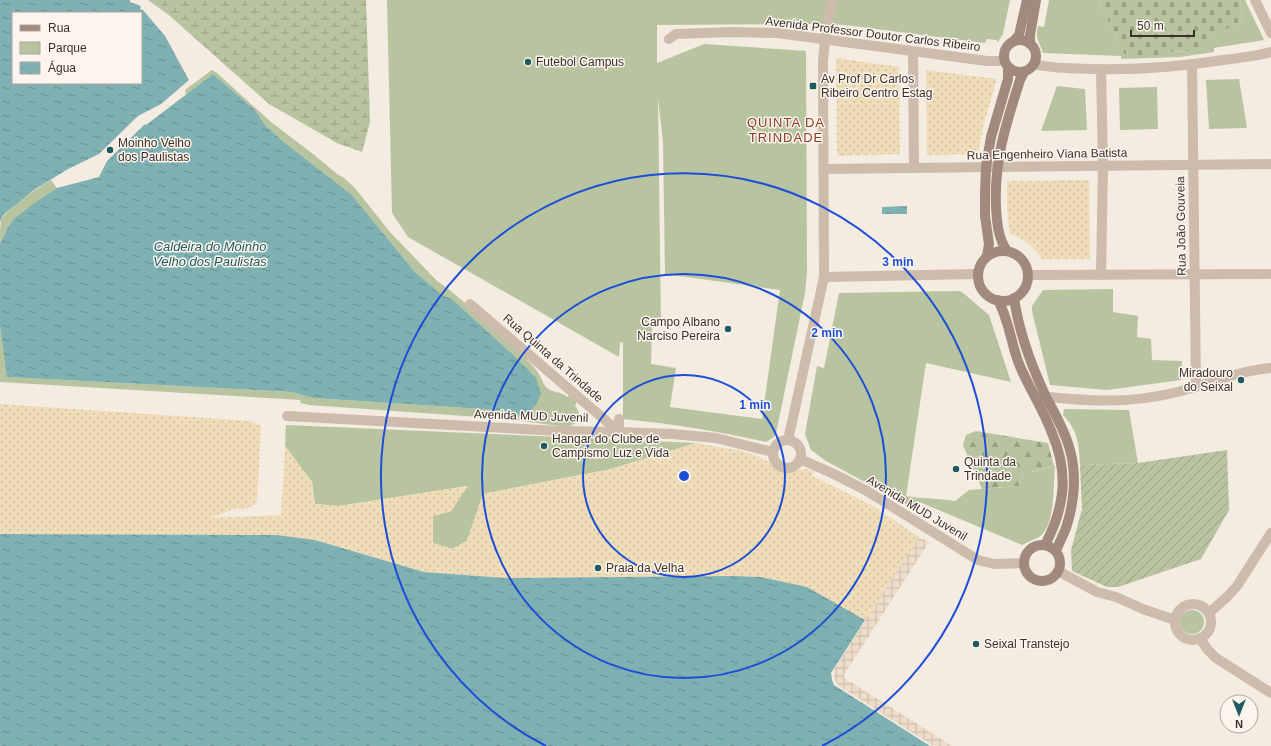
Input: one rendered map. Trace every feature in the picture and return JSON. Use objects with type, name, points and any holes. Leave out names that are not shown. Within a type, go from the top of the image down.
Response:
[{"type":"main road","points":[[987,256],[989,244],[986,224],[986,168],[991,137],[1008,79],[1004,54],[1010,43],[1019,35],[1027,0]]},
{"type":"main road","points":[[1030,44],[1030,35],[1036,0]]},
{"type":"main road","points":[[1006,64],[1015,72],[1024,72],[1032,68],[1036,60],[1036,53],[1030,44],[1022,40],[1014,41]]},
{"type":"main road","points":[[1007,251],[1000,238],[997,224],[997,167],[1004,132],[1020,80],[1024,72]]},
{"type":"main road","points":[[1000,251],[1007,251],[1020,257],[1027,268],[1028,275],[1025,289],[1014,298],[1006,301],[991,298],[986,294],[981,288],[978,274],[983,261],[987,256],[1000,251]]},
{"type":"main road","points":[[1014,298],[1017,316],[1027,352],[1048,401],[1064,431],[1073,466],[1074,493],[1066,528],[1056,551]]},
{"type":"main road","points":[[998,300],[1006,317],[1017,358],[1057,444],[1062,468],[1063,483],[1059,512],[1055,525],[1045,545]]},
{"type":"main road","points":[[1038,545],[1045,545],[1056,551],[1060,564],[1058,571],[1048,580],[1041,581],[1035,579],[1025,570],[1024,563],[1026,555],[1030,549],[1038,545]]},
{"type":"street","points":[[788,440],[824,277],[823,68],[825,39],[832,0]]},
{"type":"street","points":[[1255,0],[1271,33]]},
{"type":"street","name":"Avenida Professor Doutor Carlos Ribeiro","points":[[669,39],[676,34],[730,32],[777,33],[1006,64]]},
{"type":"street","points":[[913,52],[914,168]]},
{"type":"street","points":[[1034,64],[1052,67],[1101,69],[1147,68],[1232,59],[1271,52]]},
{"type":"street","name":"Rua João Gouveia","points":[[1192,64],[1196,387]]},
{"type":"street","points":[[1101,69],[1101,275]]},
{"type":"street","name":"Rua Engenheiro Viana Batista","points":[[824,169],[1271,164]]},
{"type":"street","points":[[824,277],[978,274]]},
{"type":"street","points":[[1028,275],[1271,274]]},
{"type":"street","name":"Rua Quinta da Trindade","points":[[470,304],[619,432]]},
{"type":"street","points":[[1033,395],[1048,401],[1062,398],[1120,401],[1147,398],[1196,387],[1242,373],[1271,368]]},
{"type":"street","name":"Avenida MUD Juvenil","points":[[287,416],[558,431],[697,436],[732,441],[773,452]]},
{"type":"street","points":[[619,418],[619,432]]},
{"type":"street","points":[[788,440],[792,441],[801,451],[800,459],[795,466],[790,468],[782,467],[775,461],[773,452],[774,448],[780,442],[788,440]]},
{"type":"street","name":"Avenida MUD Juvenil","points":[[800,459],[867,491],[978,560],[994,564],[1024,563]]},
{"type":"street","points":[[1209,613],[1237,586],[1271,533]]},
{"type":"street","points":[[1058,571],[1097,592],[1116,597],[1143,609],[1175,620]]},
{"type":"street","points":[[1186,605],[1199,605],[1205,608],[1209,613],[1211,620],[1210,628],[1206,634],[1193,640],[1185,638],[1179,634],[1175,620],[1177,614],[1186,605]]},
{"type":"street","points":[[1200,638],[1207,649],[1216,658],[1271,693]]},
{"type":"green space","points":[[148,0],[366,0],[370,122],[362,152],[337,143],[269,104],[170,16]]},
{"type":"green space","points":[[387,0],[1010,0],[1003,34],[998,42],[996,40],[987,39],[985,43],[845,25],[657,25],[657,63],[704,44],[806,51],[807,273],[805,293],[776,433],[774,437],[766,442],[695,428],[623,419],[623,343],[620,342],[619,357],[408,237],[392,213]],"holes":[[[658,99],[663,141],[665,274],[780,290],[762,419],[670,407],[676,368],[651,364],[652,325],[661,325]]]},
{"type":"green space","points":[[1049,0],[1098,0],[1125,55],[1163,54],[1163,52],[1189,51],[1189,48],[1242,21],[1240,0],[1245,0],[1264,40],[1214,48],[1214,52],[1180,57],[1121,59],[1121,56],[1043,53],[1038,40],[1037,30],[1038,26],[1044,27]]},
{"type":"green space","points":[[1098,0],[1240,0],[1242,21],[1209,38],[1210,47],[1189,48],[1189,51],[1163,52],[1163,55],[1125,55]]},
{"type":"green space","points":[[212,70],[271,122],[355,188],[390,232],[436,280],[526,355],[527,360],[538,372],[547,388],[567,397],[570,395],[577,401],[575,406],[580,417],[579,420],[566,427],[507,419],[309,405],[301,403],[300,400],[0,382],[0,326],[8,377],[292,392],[313,398],[498,410],[524,417],[510,352],[452,299],[442,295],[414,271],[352,195],[284,142],[265,125],[255,110],[213,74],[186,95],[185,90]]},
{"type":"green space","points":[[1239,79],[1247,128],[1209,129],[1206,80]]},
{"type":"green space","points":[[1057,86],[1085,89],[1087,130],[1041,131]]},
{"type":"green space","points":[[1157,87],[1158,129],[1120,130],[1119,88]]},
{"type":"green space","points":[[51,180],[57,188],[40,199],[8,227],[0,243],[1,221],[4,216],[23,199]]},
{"type":"green space","points":[[1113,289],[1113,312],[1138,316],[1137,337],[1151,339],[1152,360],[1182,361],[1181,380],[1107,390],[1050,385],[1032,306],[1043,290]]},
{"type":"green space","points":[[962,292],[989,315],[1011,382],[926,363],[906,496],[955,501],[969,490],[1019,486],[1023,474],[1055,466],[1053,504],[1048,524],[1039,537],[1022,545],[917,501],[913,508],[826,461],[811,450],[805,434],[817,366],[824,368],[839,293]]},
{"type":"green space","points":[[1064,409],[1129,410],[1138,463],[1080,465],[1077,438],[1072,426],[1063,415]]},
{"type":"green space","points":[[286,425],[696,443],[611,469],[483,494],[467,541],[452,549],[433,543],[433,516],[451,511],[467,486],[339,506],[315,504],[312,482],[285,446]]},
{"type":"green space","points":[[976,431],[1048,443],[1054,466],[1023,474],[1019,486],[982,489],[963,445],[966,435]]},
{"type":"green space","points":[[1227,450],[1229,510],[1201,559],[1118,587],[1107,587],[1072,571],[1071,550],[1082,509],[1080,465],[1138,463]]},
{"type":"green space","points":[[1192,610],[1201,613],[1204,622],[1201,631],[1192,634],[1183,631],[1180,622],[1183,613]]},
{"type":"sand","points":[[836,58],[899,67],[900,154],[837,156]]},
{"type":"sand","points":[[926,70],[997,79],[983,127],[978,154],[927,155]]},
{"type":"sand","points":[[1089,180],[1090,259],[1042,259],[1029,244],[1010,234],[1007,211],[1007,181]]},
{"type":"sand","points":[[0,404],[251,421],[261,426],[257,502],[247,509],[233,509],[211,518],[281,515],[285,446],[312,482],[315,504],[339,506],[468,486],[451,511],[433,516],[433,543],[452,549],[467,541],[483,494],[611,469],[696,443],[742,451],[771,463],[777,470],[783,472],[792,472],[804,469],[814,471],[812,476],[873,506],[919,537],[865,620],[807,587],[761,577],[504,578],[424,572],[315,540],[277,535],[0,534]]},
{"type":"shaded area","points":[[919,537],[929,542],[844,676],[846,679],[952,746],[933,746],[839,686],[834,678],[835,668]]},
{"type":"water","points":[[0,0],[130,0],[130,2],[141,6],[140,9],[143,10],[165,36],[189,80],[161,104],[138,116],[99,154],[68,169],[34,190],[4,214],[0,222]]},
{"type":"water","name":"Caldeira do Moinho Velho dos Paulistas","points":[[213,74],[255,110],[265,125],[284,142],[352,195],[414,271],[442,295],[452,299],[536,378],[541,394],[535,406],[524,417],[498,410],[313,398],[292,392],[7,377],[0,326],[0,243],[8,227],[15,218],[57,188],[99,177],[107,161],[145,124],[146,125]]},
{"type":"water","points":[[907,206],[907,214],[882,214],[882,207]]},
{"type":"water","points":[[0,534],[277,535],[315,540],[424,572],[505,578],[761,577],[807,587],[865,620],[831,673],[834,685],[930,746],[0,746]]},
{"type":"place","name":"Futebol Campus","points":[[528,62]]},
{"type":"place","name":"Av Prof Dr Carlos Ribeiro Centro Estag","points":[[813,86]]},
{"type":"place","name":"Moinho Velho dos Paulistas","points":[[110,150]]},
{"type":"place","name":"Campo Albano Narciso Pereira","points":[[728,329]]},
{"type":"place","name":"Miradouro do Seixal","points":[[1241,380]]},
{"type":"place","name":"Hangar do Clube de Campismo Luz e Vida","points":[[544,446]]},
{"type":"place","name":"Quinta da Trindade","points":[[956,469]]},
{"type":"place","name":"Praia da Velha","points":[[598,568]]},
{"type":"place","name":"Seixal Transtejo","points":[[976,644]]},
{"type":"district","name":"QUINTA DA TRINDADE","points":[[786,130]]}]
